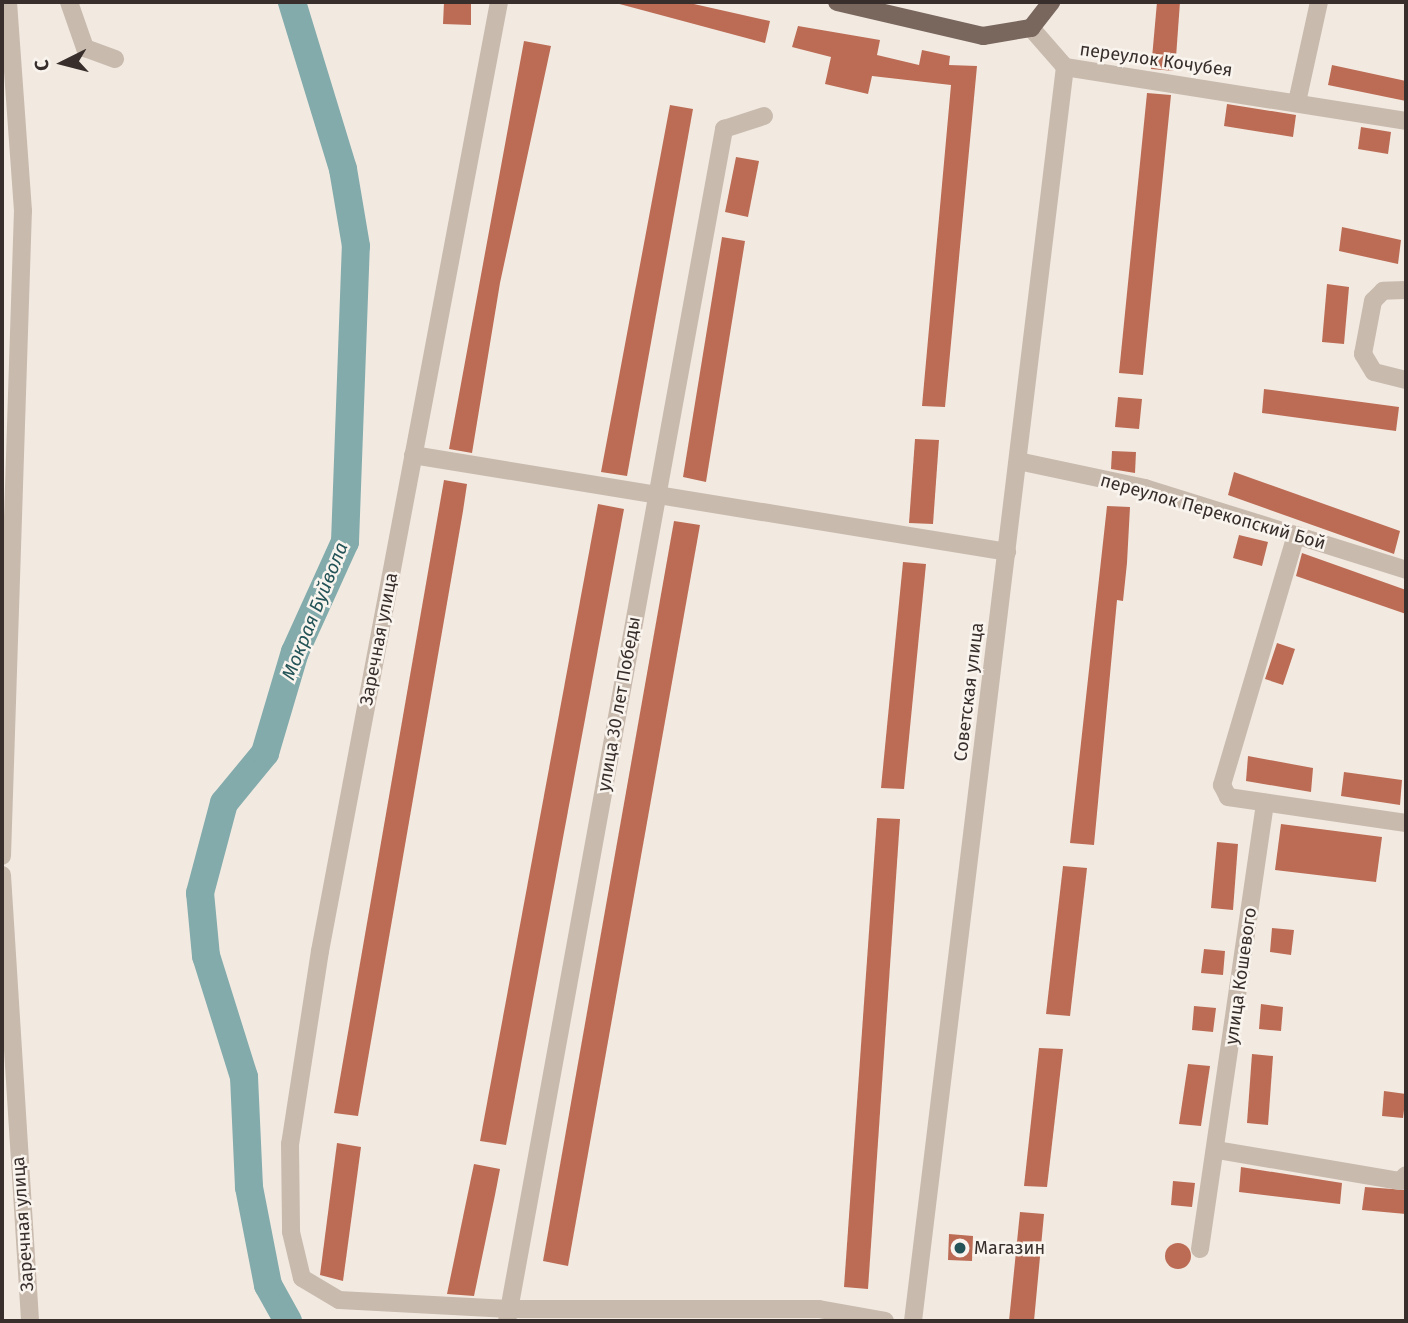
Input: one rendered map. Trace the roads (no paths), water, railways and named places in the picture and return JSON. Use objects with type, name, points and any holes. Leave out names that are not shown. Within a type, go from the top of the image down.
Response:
[{"type":"main road","points":[[837,2],[983,36],[1031,28],[1051,2]]},
{"type":"street","points":[[2,856],[23,211],[8,2]]},
{"type":"street","points":[[69,2],[85,48],[115,59]]},
{"type":"street","name":"Заречная улица","points":[[499,2],[413,456],[290,1144],[291,1232],[302,1278],[339,1300],[508,1315]]},
{"type":"street","points":[[1297,102],[1319,2]]},
{"type":"street","name":"переулок Кочубея","points":[[1031,28],[1065,67],[1406,121]]},
{"type":"street","name":"Советская улица","points":[[913,1321],[1065,67]]},
{"type":"street","name":"улица 30 лет Победы","points":[[508,1315],[724,129],[764,116]]},
{"type":"street","points":[[1406,290],[1383,291],[1373,300],[1363,354],[1374,372],[1406,380]]},
{"type":"street","points":[[413,456],[657,498],[1007,552]]},
{"type":"street","name":"переулок Перекопский Бой","points":[[1018,461],[1144,488],[1406,570]]},
{"type":"street","points":[[1296,535],[1222,785],[1228,797],[1406,822]]},
{"type":"street","name":"улица Кошевого","points":[[1200,1248],[1217,1150],[1265,803]]},
{"type":"street","name":"Заречная улица","points":[[2,875],[30,1321]]},
{"type":"street","points":[[1217,1150],[1401,1181],[1406,1175]]},
{"type":"street","points":[[508,1315],[819,1309],[885,1321]]},
{"type":"waterway","name":"Мокрая Буйвола","points":[[288,1321],[268,1285],[249,1187],[244,1077],[206,956],[200,893],[224,803],[265,753],[295,652],[345,542],[356,246],[343,169],[292,2]]},
{"type":"place","name":"Магазин","points":[[960,1248]]}]
